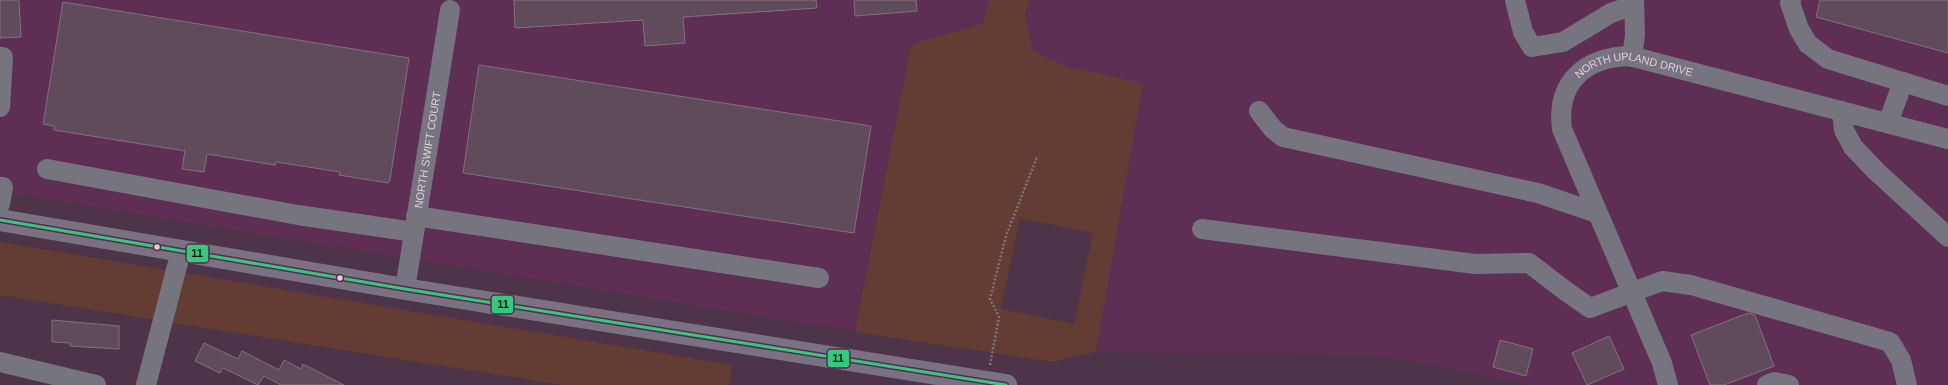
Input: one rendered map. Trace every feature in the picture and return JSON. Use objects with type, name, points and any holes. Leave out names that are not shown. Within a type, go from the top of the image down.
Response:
[{"type":"main road","points":[[0,220],[405,288],[996,384]]},
{"type":"street","points":[[1515,0],[1523,32],[1532,47],[1563,42],[1611,13],[1634,2],[1635,35],[1632,57]]},
{"type":"street","points":[[1791,0],[1790,3],[1799,29],[1808,44],[1828,59],[1948,96]]},
{"type":"street","name":"NORTH SWIFT COURT","points":[[405,288],[450,10]]},
{"type":"street","points":[[0,57],[3,57],[0,108]]},
{"type":"street","name":"NORTH UPLAND DRIVE","points":[[1668,385],[1662,363],[1562,129],[1562,104],[1566,92],[1574,80],[1586,67],[1599,60],[1614,57],[1632,57],[1948,139]]},
{"type":"street","points":[[1888,123],[1903,82]]},
{"type":"street","points":[[1259,111],[1273,128],[1283,137],[1538,193],[1597,213]]},
{"type":"street","points":[[1842,111],[1844,130],[1853,147],[1876,171],[1948,237]]},
{"type":"street","points":[[47,168],[298,215],[415,224],[820,278]]},
{"type":"street","points":[[0,187],[3,187],[0,204]]},
{"type":"street","points":[[1202,229],[1475,264],[1529,263],[1590,308],[1662,281],[1691,285],[1890,342],[1901,360],[1907,385]]},
{"type":"street","points":[[146,385],[181,251]]},
{"type":"street","points":[[0,362],[96,385]]},
{"type":"street","points":[[1767,385],[1774,382],[1789,385]]},
{"type":"path","points":[[996,384],[996,339],[999,317],[990,299],[1006,236],[1037,156]]},
{"type":"shaded area","points":[[0,0],[990,0],[982,24],[911,44],[855,332],[0,192]]},
{"type":"shaded area","points":[[990,0],[1029,0],[1025,15],[1033,51],[1068,67],[1143,83],[1096,352],[1053,362],[855,332],[911,44],[982,24]],"holes":[[[1020,218],[1093,233],[1074,324],[1001,309]]]},
{"type":"shaded area","points":[[1029,0],[1948,0],[1948,385],[1530,385],[1379,355],[1096,352],[1142,83],[1068,67],[1033,51],[1025,15]]},
{"type":"shaded area","points":[[0,242],[732,365],[729,385],[562,385],[0,295]]},
{"type":"building","points":[[0,0],[19,0],[21,37],[0,38]]},
{"type":"building","points":[[514,0],[816,0],[817,8],[683,17],[685,43],[645,46],[643,20],[515,28]]},
{"type":"building","points":[[854,0],[916,0],[917,11],[855,16]]},
{"type":"building","points":[[1820,0],[1948,0],[1948,53],[1816,17]]},
{"type":"building","points":[[63,2],[409,58],[390,180],[388,183],[339,175],[340,172],[276,162],[275,165],[207,154],[204,172],[182,169],[185,151],[54,130],[54,126],[43,124]]},
{"type":"building","points":[[479,65],[871,126],[854,233],[463,173]]},
{"type":"building","points":[[1748,313],[1755,315],[1774,366],[1724,385],[1710,385],[1691,335]]},
{"type":"building","points":[[52,320],[119,326],[119,349],[70,346],[70,343],[52,342]]},
{"type":"building","points":[[1609,336],[1624,369],[1587,385],[1572,353]]},
{"type":"building","points":[[1500,340],[1533,349],[1526,376],[1493,367]]},
{"type":"building","points":[[204,343],[238,359],[242,351],[279,370],[284,360],[301,369],[303,364],[344,385],[281,385],[264,376],[258,385],[223,368],[220,373],[195,361]]},
{"type":"transit line","name":"11","points":[[0,220],[405,289],[1006,385]]}]
